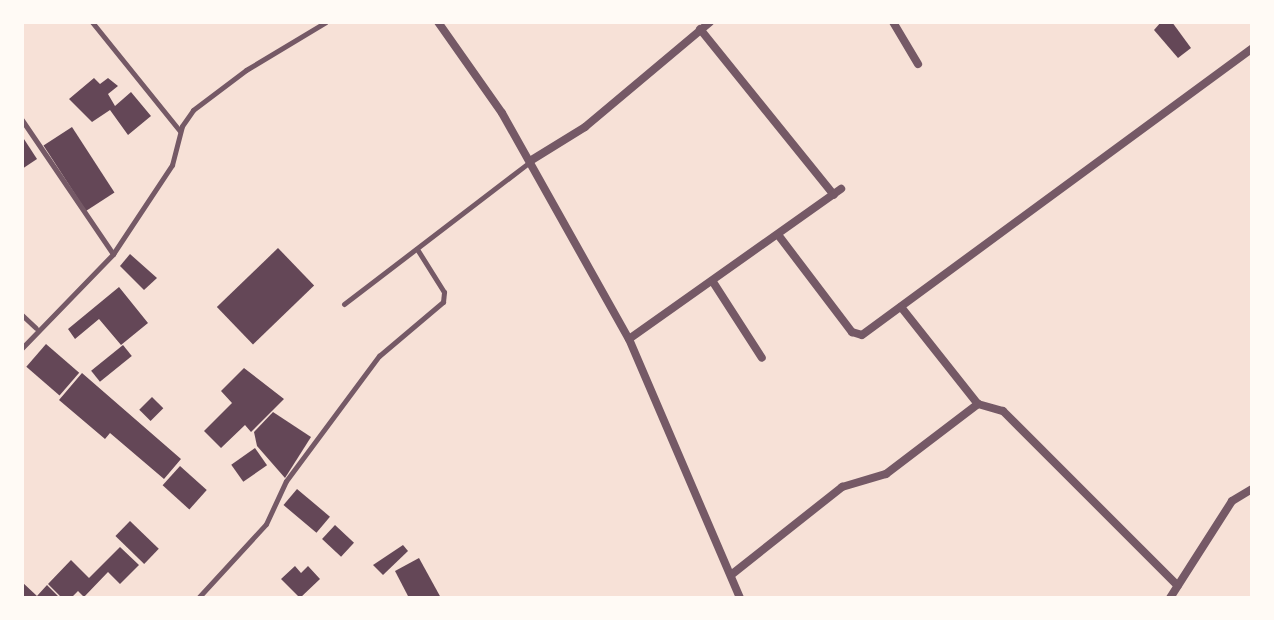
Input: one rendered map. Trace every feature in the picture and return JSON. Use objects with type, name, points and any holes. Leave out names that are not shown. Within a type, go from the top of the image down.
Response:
[{"type":"street","points":[[438,22],[530,161],[629,339],[740,598]]},
{"type":"street","points":[[530,161],[585,127],[710,22]]},
{"type":"street","points":[[893,22],[918,64]]},
{"type":"street","points":[[629,339],[838,192],[700,29]]},
{"type":"street","points":[[779,236],[852,332],[862,335],[1252,49]]},
{"type":"street","points":[[713,282],[762,358]]},
{"type":"street","points":[[901,307],[978,404],[1003,411],[1178,586]]},
{"type":"street","points":[[731,575],[842,487],[886,474],[978,404]]},
{"type":"street","points":[[1170,598],[1232,501],[1252,489]]},
{"type":"lane","points":[[92,22],[181,132]]},
{"type":"lane","points":[[22,348],[36,328],[113,254],[172,165],[181,132],[193,110],[235,78],[326,22]]},
{"type":"lane","points":[[22,120],[113,254]]},
{"type":"lane","points":[[344,304],[530,161]]},
{"type":"lane","points":[[198,598],[266,524],[286,481],[379,356],[443,302],[444,292],[417,249]]},
{"type":"lane","points":[[22,315],[36,328]]},
{"type":"building","points":[[1161,22],[1172,22],[1191,48],[1178,58],[1154,30]]},
{"type":"building","points":[[94,78],[100,84],[108,78],[118,86],[108,94],[115,106],[131,92],[151,116],[128,135],[110,110],[92,122],[69,99]]},
{"type":"building","points":[[72,127],[114,192],[86,211],[43,146]]},
{"type":"building","points":[[22,136],[37,159],[22,169]]},
{"type":"building","points":[[278,248],[314,285],[253,344],[217,307]]},
{"type":"building","points":[[130,254],[157,278],[144,290],[120,266]]},
{"type":"building","points":[[119,287],[148,323],[121,345],[99,319],[75,339],[68,329]]},
{"type":"building","points":[[46,344],[79,373],[60,396],[26,367]]},
{"type":"building","points":[[123,345],[132,356],[100,382],[91,371]]},
{"type":"building","points":[[244,368],[284,399],[251,432],[245,425],[221,448],[204,431],[232,403],[221,391]]},
{"type":"building","points":[[82,373],[181,459],[164,479],[110,433],[105,439],[59,400]]},
{"type":"building","points":[[152,397],[163,408],[151,421],[139,410]]},
{"type":"building","points":[[273,412],[311,437],[285,478],[257,446],[254,432]]},
{"type":"building","points":[[255,448],[267,465],[243,482],[231,465]]},
{"type":"building","points":[[180,466],[207,490],[189,509],[163,485]]},
{"type":"building","points":[[297,489],[330,517],[316,533],[284,505]]},
{"type":"building","points":[[130,521],[159,549],[144,564],[115,536]]},
{"type":"building","points":[[335,525],[354,543],[341,557],[322,539]]},
{"type":"building","points":[[403,545],[408,551],[383,575],[373,565]]},
{"type":"building","points":[[120,547],[139,565],[120,584],[108,572],[84,597],[78,591],[71,598],[62,598],[48,584],[71,560],[89,578]]},
{"type":"building","points":[[419,558],[441,598],[409,598],[395,571]]},
{"type":"building","points":[[295,566],[301,573],[308,566],[320,579],[300,598],[281,579]]},
{"type":"building","points":[[22,582],[37,596],[47,585],[60,598],[22,598]]}]
